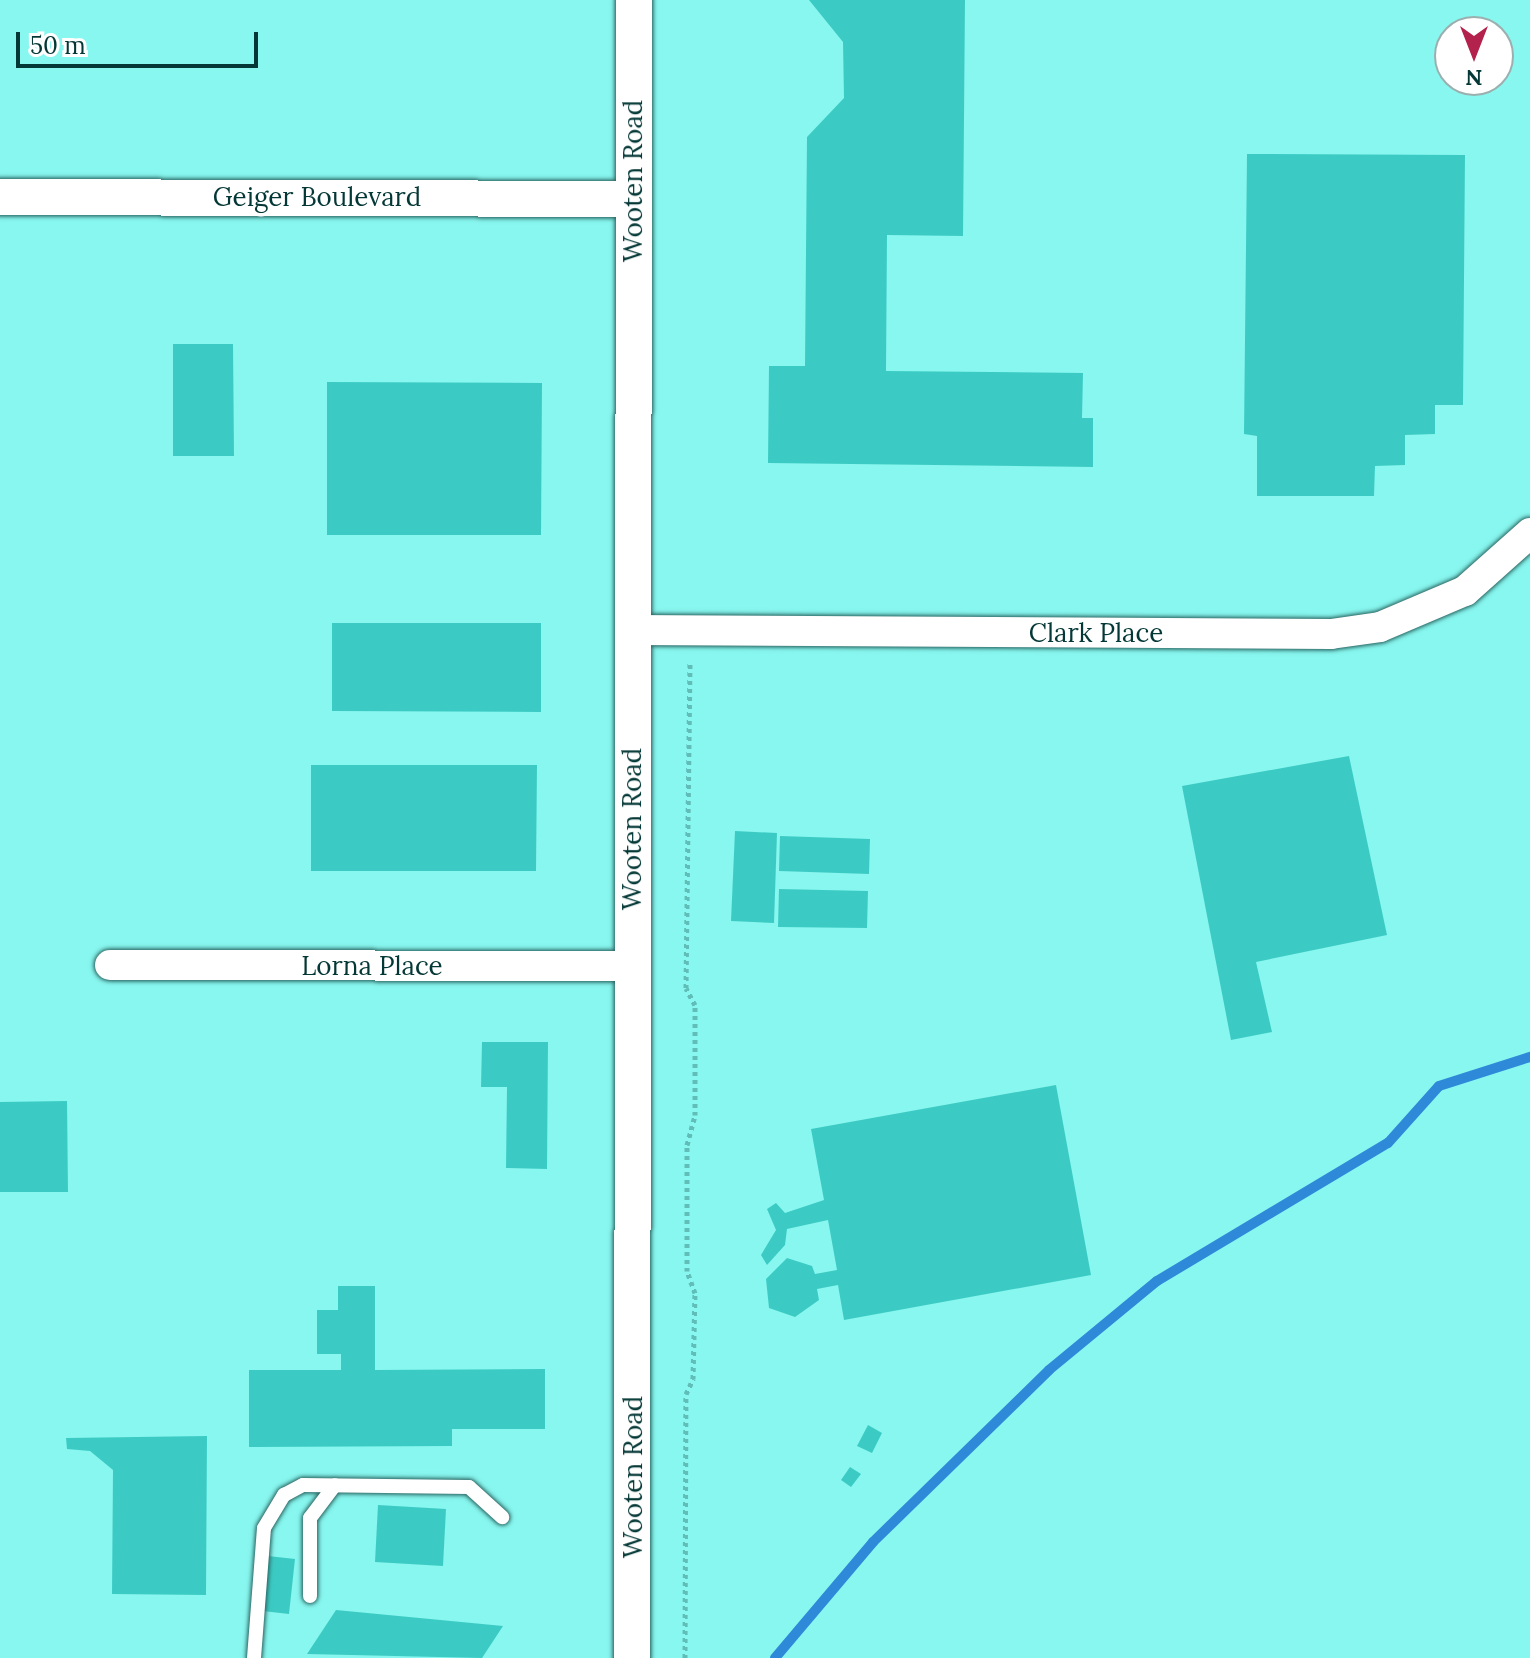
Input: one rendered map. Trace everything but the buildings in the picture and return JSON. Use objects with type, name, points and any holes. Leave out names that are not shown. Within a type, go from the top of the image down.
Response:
[{"type":"street","name":"Wooten Road","points":[[632,1658],[634,0]]},
{"type":"street","name":"Geiger Boulevard","points":[[0,197],[634,199]]},
{"type":"street","name":"Clark Place","points":[[631,630],[1331,634],[1380,627],[1465,591],[1530,533]]},
{"type":"street","name":"Lorna Place","points":[[110,965],[633,966]]},
{"type":"lane","points":[[254,1658],[270,1510],[303,1485],[469,1487],[502,1517]]},
{"type":"lane","points":[[310,1596],[310,1518],[335,1485]]},
{"type":"path","points":[[685,1658],[686,1394],[693,1379],[695,1293],[687,1271],[687,1145],[695,1115],[695,1005],[686,988],[690,630]]},
{"type":"waterway","points":[[775,1658],[873,1542],[1049,1370],[1157,1281],[1388,1143],[1439,1086],[1530,1057]]}]
